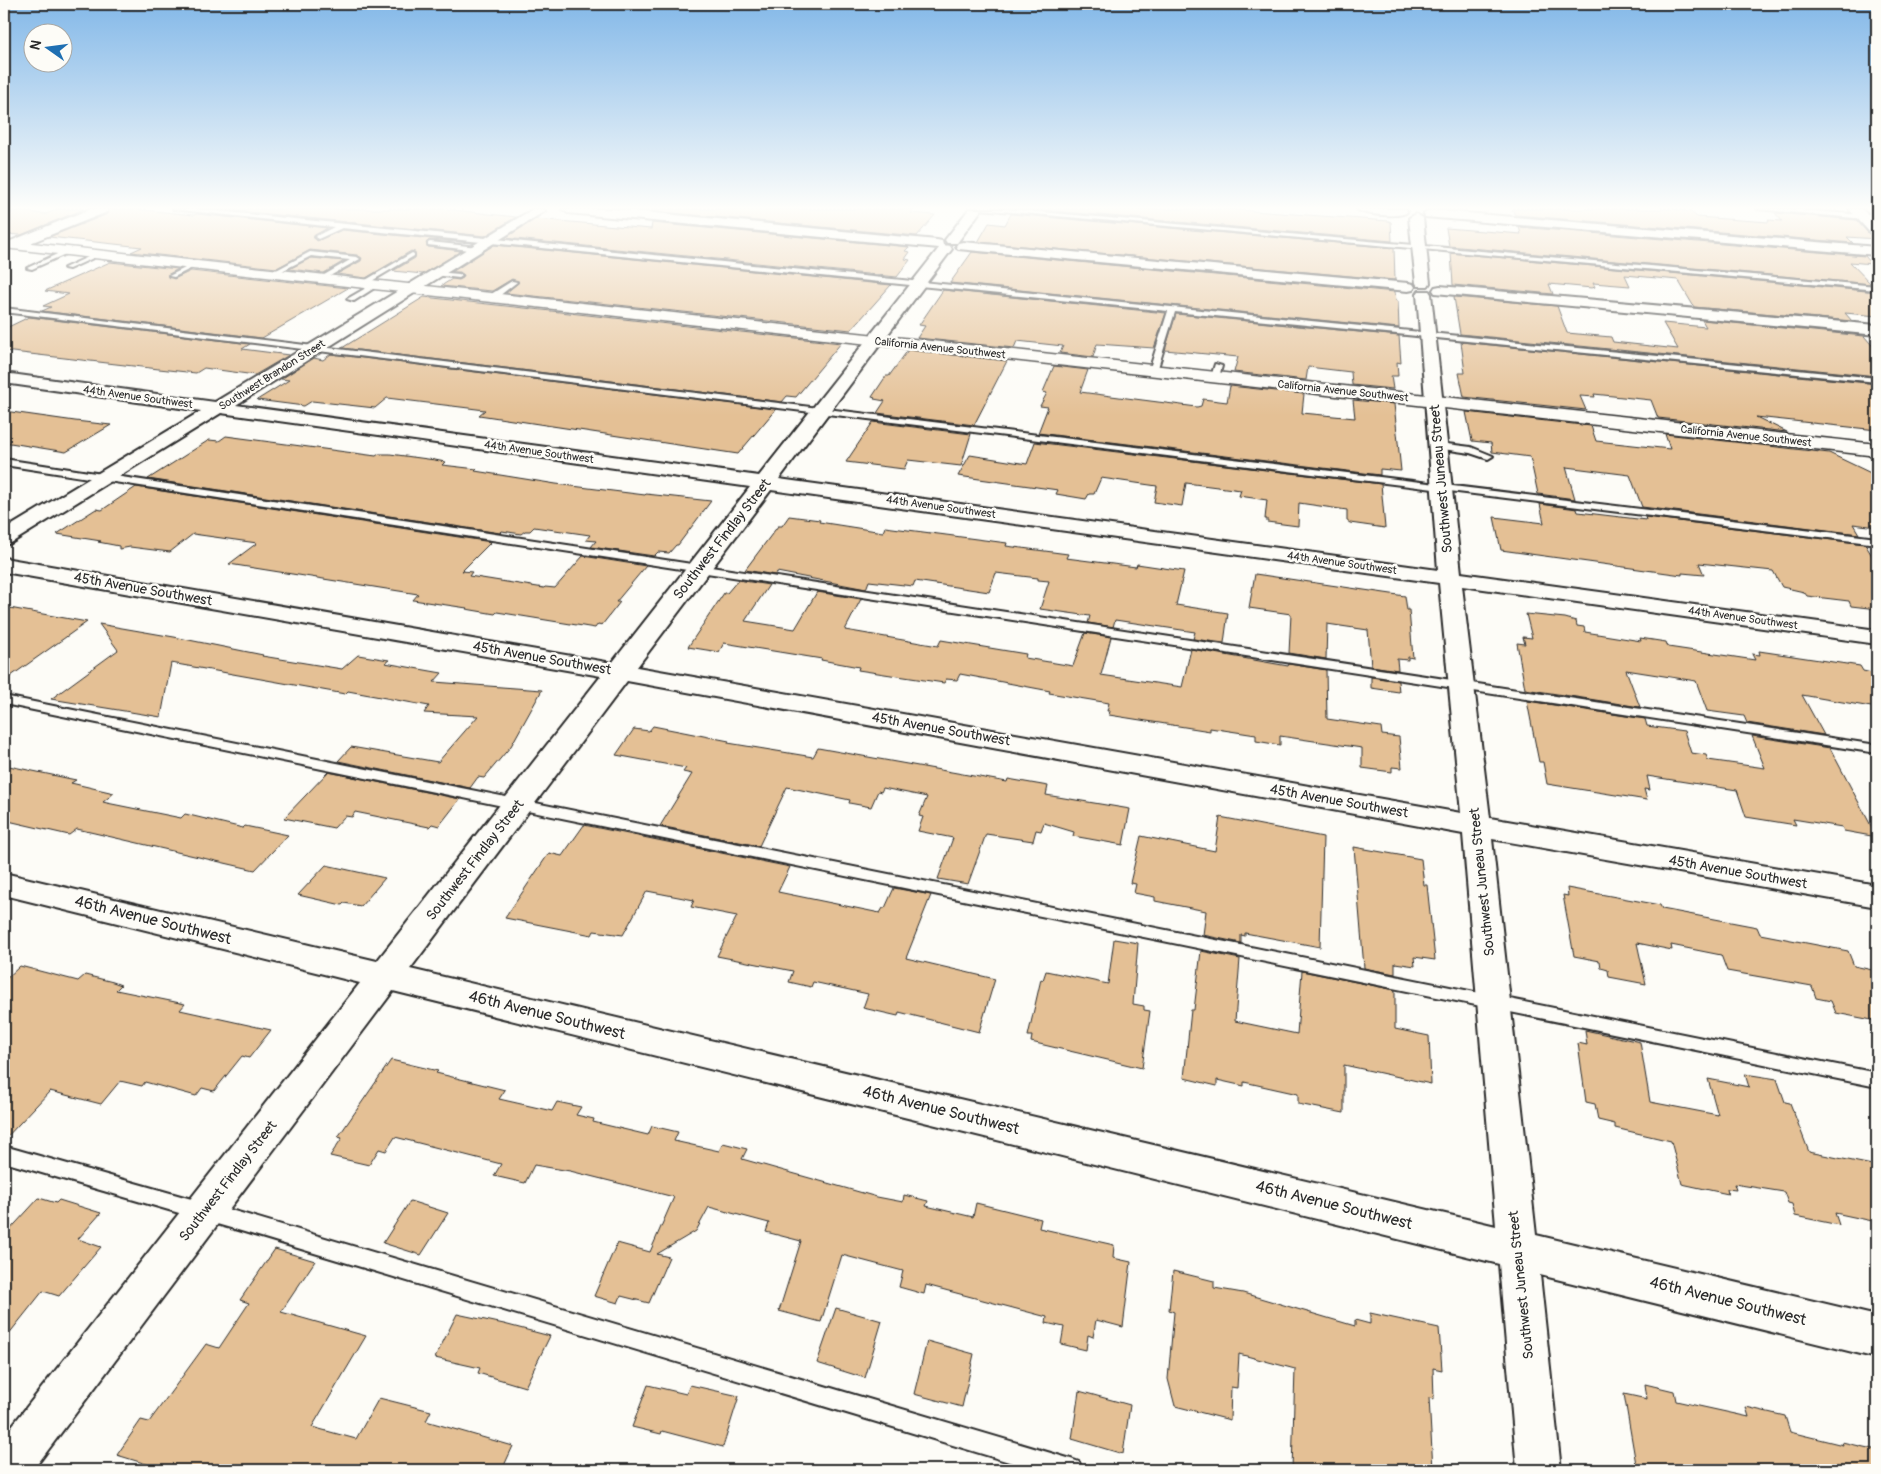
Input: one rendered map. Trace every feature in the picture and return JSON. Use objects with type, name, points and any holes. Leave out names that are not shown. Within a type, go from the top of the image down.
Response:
[{"type":"main road","name":"California Avenue Southwest","points":[[310,278],[1153,371],[1217,372],[1434,401],[1877,450]]},
{"type":"street","name":"Southwest Brandon Street","points":[[4,539],[431,278]]},
{"type":"street","name":"Southwest Findlay Street","points":[[5,1470],[924,278]]},
{"type":"street","points":[[1311,278],[1877,330]]},
{"type":"street","name":"Southwest Juneau Street","points":[[1423,278],[1450,578],[1540,1470]]},
{"type":"street","name":"44th Avenue Southwest","points":[[4,378],[1877,637]]},
{"type":"street","name":"45th Avenue Southwest","points":[[4,565],[620,672],[1877,896]]},
{"type":"street","name":"46th Avenue Southwest","points":[[4,884],[1877,1337]]},
{"type":"lane","points":[[351,299],[378,278]]},
{"type":"lane","points":[[847,278],[1877,380]]},
{"type":"lane","points":[[1760,278],[1877,288]]},
{"type":"lane","points":[[491,298],[514,282]]},
{"type":"lane","points":[[1153,371],[1172,309]]},
{"type":"lane","points":[[4,310],[822,409],[1877,541]]},
{"type":"lane","points":[[1226,325],[1228,315]]},
{"type":"lane","points":[[530,374],[541,366]]},
{"type":"lane","points":[[1439,446],[1471,450],[1488,456]]},
{"type":"lane","points":[[4,462],[1877,749]]},
{"type":"lane","points":[[4,700],[1877,1080]]},
{"type":"lane","points":[[4,1154],[1071,1470]]},
{"type":"building","points":[[75,278],[254,278],[348,288],[262,338],[42,311],[51,307],[43,306],[69,294],[45,291]]},
{"type":"building","points":[[463,278],[819,278],[891,285],[851,330],[506,293],[519,282],[512,279],[492,291],[441,286],[452,279],[459,280]]},
{"type":"building","points":[[954,278],[1245,278],[1395,292],[1396,301],[1398,301],[1399,328],[950,283]]},
{"type":"building","points":[[1371,278],[1395,278],[1395,280]]},
{"type":"building","points":[[1453,278],[1626,278],[1630,286],[1593,283],[1595,287],[1592,288],[1549,284],[1553,294],[1453,285]]},
{"type":"building","points":[[1655,278],[1722,278],[1877,292],[1877,316],[1845,313],[1852,321],[1694,307],[1678,280]]},
{"type":"building","points":[[1802,278],[1865,278],[1871,284]]},
{"type":"building","points":[[943,290],[1166,313],[1154,348],[1097,344],[1093,357],[1060,353],[1063,346],[1017,341],[1014,348],[917,338],[925,326],[919,325]]},
{"type":"building","points":[[424,297],[841,343],[796,397],[787,396],[782,402],[342,348]]},
{"type":"building","points":[[1454,297],[1557,306],[1567,333],[1611,337],[1613,342],[1678,349],[1663,323],[1706,327],[1702,320],[1864,336],[1877,351],[1877,376],[1460,334]]},
{"type":"building","points":[[1176,314],[1399,336],[1401,363],[1397,362],[1398,376],[1391,376],[1393,389],[1352,385],[1351,372],[1308,367],[1306,380],[1234,372],[1238,357],[1165,350]]},
{"type":"building","points":[[29,317],[250,344],[242,349],[289,355],[255,375],[204,368],[196,373],[4,351],[4,329]]},
{"type":"building","points":[[1461,342],[1877,384],[1877,430],[1756,417],[1787,432],[1658,418],[1651,400],[1594,394],[1595,397],[1580,396],[1586,410],[1464,397],[1459,373],[1465,373]]},
{"type":"building","points":[[908,350],[1007,361],[974,425],[877,413],[885,401],[872,397],[886,376],[889,376]]},
{"type":"building","points":[[331,354],[776,409],[738,454],[479,415],[485,410],[387,398],[375,408],[312,401],[304,406],[257,400],[289,380],[281,379],[314,358],[323,360]]},
{"type":"building","points":[[1054,366],[1088,370],[1080,392],[1197,407],[1201,406],[1203,399],[1227,402],[1230,386],[1304,394],[1302,413],[1355,418],[1353,400],[1394,404],[1401,471],[1380,469],[1380,475],[1038,433],[1048,407],[1040,406],[1047,393],[1043,392]]},
{"type":"building","points":[[4,411],[111,425],[66,452],[4,442]]},
{"type":"building","points":[[1466,412],[1591,426],[1596,441],[1670,449],[1665,434],[1829,453],[1877,476],[1877,527],[1853,524],[1859,534],[1642,507],[1630,475],[1566,467],[1575,499],[1538,494],[1530,457],[1492,452],[1491,443],[1472,441]]},
{"type":"building","points":[[873,422],[971,434],[961,466],[908,460],[904,469],[846,462]]},
{"type":"building","points":[[226,436],[376,456],[379,454],[390,454],[435,460],[445,462],[442,465],[477,469],[475,471],[556,484],[711,501],[678,545],[669,553],[658,552],[654,556],[591,547],[596,541],[586,540],[590,535],[534,527],[530,531],[525,531],[521,534],[502,531],[500,533],[148,479],[209,440],[219,441]]},
{"type":"building","points":[[1035,442],[1381,484],[1385,528],[1350,523],[1347,521],[1347,510],[1299,503],[1298,526],[1267,522],[1267,519],[1265,519],[1267,500],[1239,496],[1241,490],[1186,483],[1182,506],[1154,502],[1157,486],[1101,478],[1094,494],[1089,494],[1086,499],[1056,494],[1058,490],[958,476],[970,455],[1027,464]]},
{"type":"building","points":[[136,487],[491,542],[462,571],[472,572],[469,576],[544,588],[555,588],[583,556],[646,566],[616,602],[620,602],[602,625],[598,624],[595,628],[413,600],[418,594],[229,564],[257,543],[193,534],[170,552],[130,547],[119,549],[119,546],[98,542],[101,541],[57,534],[96,509],[102,510]]},
{"type":"building","points":[[1540,504],[1577,509],[1578,512],[1646,520],[1645,517],[1865,544],[1877,564],[1877,609],[1851,606],[1849,601],[1807,596],[1804,592],[1782,587],[1773,571],[1699,563],[1704,575],[1682,573],[1682,575],[1501,550],[1494,517],[1544,523]]},
{"type":"building","points":[[789,516],[883,532],[885,527],[1007,543],[1006,546],[1068,554],[1066,558],[1136,567],[1137,564],[1184,571],[1176,605],[1228,613],[1224,643],[1193,639],[1195,632],[1115,620],[1113,627],[1088,623],[1090,616],[1040,609],[1049,581],[1038,580],[1038,578],[996,573],[989,592],[915,581],[913,586],[869,581],[866,589],[777,572],[775,575],[745,570],[778,526],[782,526]]},
{"type":"building","points":[[1255,574],[1405,596],[1407,610],[1409,610],[1413,658],[1408,657],[1408,660],[1397,659],[1398,670],[1371,666],[1368,630],[1327,624],[1326,659],[1289,653],[1291,614],[1249,608]]},
{"type":"building","points":[[738,580],[769,585],[745,621],[795,629],[817,592],[861,599],[845,630],[938,646],[941,640],[1026,654],[1025,658],[1073,666],[1085,633],[1111,637],[1101,675],[1182,687],[1191,649],[1288,666],[1289,664],[1326,670],[1327,719],[1381,727],[1382,735],[1399,737],[1402,768],[1392,767],[1392,772],[1362,768],[1362,748],[1280,736],[1280,745],[1256,741],[1256,735],[1210,728],[1210,731],[1109,715],[1110,711],[1107,711],[1109,703],[1049,693],[1050,691],[960,674],[957,680],[946,679],[944,683],[858,670],[859,667],[822,659],[724,643],[719,652],[688,647],[724,593],[727,593]]},
{"type":"building","points":[[4,607],[87,622],[4,681]]},
{"type":"building","points":[[1526,614],[1565,618],[1576,621],[1577,626],[1584,627],[1585,632],[1641,641],[1640,638],[1666,642],[1668,647],[1755,660],[1752,654],[1760,655],[1759,651],[1860,666],[1863,671],[1872,673],[1877,683],[1877,708],[1802,695],[1824,735],[1747,723],[1744,716],[1707,711],[1696,681],[1626,670],[1640,707],[1525,689],[1517,643],[1525,644],[1523,637],[1532,638]]},
{"type":"building","points":[[99,624],[174,637],[262,656],[342,669],[358,655],[389,660],[385,663],[442,673],[434,682],[542,690],[511,746],[484,778],[478,777],[470,788],[338,761],[351,747],[438,762],[478,716],[424,713],[429,706],[348,691],[345,694],[171,663],[161,717],[51,699],[118,650]]},
{"type":"building","points":[[1371,677],[1398,681],[1399,692],[1371,688]]},
{"type":"building","points":[[1527,701],[1645,719],[1647,726],[1684,731],[1691,753],[1706,755],[1708,760],[1765,768],[1752,736],[1830,748],[1877,837],[1844,831],[1842,827],[1793,819],[1796,825],[1746,817],[1737,790],[1647,776],[1650,790],[1644,789],[1647,800],[1547,784],[1543,762],[1539,762]]},
{"type":"building","points":[[653,726],[729,741],[728,743],[813,757],[818,748],[1007,782],[1008,779],[1048,786],[1046,795],[1130,809],[1123,845],[1073,836],[1074,832],[1044,823],[1041,831],[1036,830],[1033,841],[986,834],[968,884],[938,879],[953,838],[918,831],[923,817],[919,816],[927,797],[883,788],[881,792],[878,791],[871,807],[849,803],[850,800],[787,787],[759,846],[660,826],[692,774],[683,772],[686,768],[616,755],[634,729],[649,731]]},
{"type":"building","points":[[4,765],[76,780],[71,783],[114,793],[103,802],[107,803],[181,818],[185,814],[243,828],[245,826],[288,835],[255,870],[77,829],[69,835],[4,820]]},
{"type":"building","points":[[328,772],[460,799],[439,826],[432,824],[429,827],[355,812],[352,817],[345,816],[334,828],[284,818]]},
{"type":"building","points":[[1220,817],[1323,837],[1320,947],[1245,933],[1245,936],[1241,935],[1241,943],[1203,935],[1206,911],[1155,901],[1155,897],[1134,893],[1136,884],[1130,883],[1141,836],[1215,851]]},
{"type":"building","points":[[584,825],[790,867],[778,892],[880,913],[885,908],[894,888],[931,895],[906,958],[995,979],[979,1032],[899,1012],[898,1016],[863,1008],[868,994],[813,982],[811,987],[789,982],[793,971],[717,956],[737,916],[691,907],[694,900],[647,891],[623,935],[594,931],[592,935],[505,918],[549,853],[562,856]]},
{"type":"building","points":[[1354,847],[1421,859],[1424,885],[1427,885],[1435,960],[1414,957],[1415,966],[1395,963],[1395,974],[1364,968]]},
{"type":"building","points":[[326,865],[385,878],[361,906],[344,903],[342,905],[298,895]]},
{"type":"building","points":[[1567,888],[1660,905],[1662,909],[1757,927],[1760,934],[1848,951],[1854,966],[1877,971],[1877,1021],[1836,1013],[1831,1001],[1816,998],[1812,986],[1727,971],[1721,955],[1671,945],[1672,950],[1637,943],[1646,984],[1609,977],[1608,970],[1601,968],[1600,961],[1574,956],[1563,895],[1568,896]]},
{"type":"building","points":[[1114,939],[1138,943],[1133,1004],[1144,1006],[1144,1010],[1150,1011],[1142,1068],[1031,1042],[1032,1036],[1028,1036],[1041,979],[1043,980],[1046,971],[1108,984]]},
{"type":"building","points":[[1201,951],[1240,959],[1235,1021],[1297,1034],[1302,971],[1395,990],[1395,1029],[1429,1036],[1431,1084],[1344,1065],[1344,1113],[1298,1104],[1298,1094],[1244,1082],[1244,1086],[1217,1080],[1217,1086],[1184,1078],[1191,1010],[1194,1010]]},
{"type":"building","points":[[20,966],[78,981],[85,975],[113,982],[121,985],[116,990],[185,1004],[180,1010],[271,1030],[249,1058],[242,1056],[214,1091],[202,1088],[196,1096],[145,1082],[142,1086],[120,1081],[101,1104],[50,1091],[4,1140],[4,981]]},
{"type":"building","points":[[1585,1030],[1640,1042],[1650,1102],[1718,1115],[1708,1079],[1749,1087],[1745,1074],[1777,1079],[1785,1102],[1790,1103],[1809,1152],[1877,1166],[1877,1222],[1835,1213],[1839,1225],[1795,1216],[1792,1204],[1788,1203],[1784,1192],[1734,1184],[1736,1190],[1727,1189],[1728,1194],[1682,1184],[1671,1141],[1615,1128],[1615,1124],[1598,1120],[1595,1104],[1586,1102],[1578,1043],[1587,1045]]},
{"type":"building","points":[[391,1060],[505,1090],[499,1099],[552,1111],[557,1102],[581,1107],[576,1115],[594,1119],[593,1122],[648,1135],[652,1126],[678,1132],[674,1141],[719,1151],[723,1143],[747,1149],[742,1159],[877,1197],[903,1202],[904,1195],[928,1201],[926,1206],[973,1217],[976,1203],[1041,1219],[1039,1228],[1114,1245],[1113,1258],[1131,1262],[1123,1327],[1096,1320],[1093,1337],[1088,1335],[1086,1350],[1061,1344],[1064,1327],[1046,1323],[1047,1317],[926,1285],[924,1294],[899,1287],[903,1271],[842,1255],[821,1322],[779,1311],[801,1241],[766,1232],[769,1223],[709,1207],[696,1231],[657,1254],[669,1257],[649,1303],[621,1296],[618,1303],[594,1296],[617,1243],[650,1252],[674,1197],[570,1171],[534,1165],[525,1183],[494,1176],[501,1164],[395,1137],[386,1151],[379,1149],[369,1165],[330,1156],[342,1138],[338,1137]]},
{"type":"building","points":[[39,1198],[56,1203],[59,1200],[101,1213],[78,1239],[101,1247],[59,1296],[43,1291],[4,1340],[4,1236]]},
{"type":"building","points":[[410,1201],[448,1213],[421,1255],[383,1243]]},
{"type":"building","points":[[275,1249],[315,1261],[281,1312],[366,1336],[312,1427],[356,1439],[379,1398],[431,1411],[426,1421],[513,1446],[502,1470],[166,1470],[117,1455],[141,1420],[149,1422],[206,1344],[219,1348],[249,1303],[240,1300]]},
{"type":"building","points":[[1173,1271],[1214,1281],[1214,1288],[1243,1293],[1355,1326],[1355,1320],[1370,1324],[1370,1313],[1439,1328],[1442,1370],[1433,1368],[1434,1399],[1429,1398],[1433,1470],[1292,1470],[1295,1369],[1239,1354],[1237,1388],[1231,1387],[1230,1420],[1175,1406],[1168,1379],[1174,1312],[1169,1310]]},
{"type":"building","points":[[836,1308],[882,1321],[865,1378],[817,1363]]},
{"type":"building","points":[[457,1314],[550,1336],[525,1387],[478,1373],[480,1368],[435,1358]]},
{"type":"building","points":[[927,1341],[974,1354],[962,1407],[914,1394]]},
{"type":"building","points":[[1645,1384],[1674,1391],[1676,1401],[1749,1417],[1746,1407],[1785,1416],[1790,1432],[1843,1445],[1842,1442],[1877,1450],[1877,1470],[1637,1470],[1624,1394],[1647,1399]]},
{"type":"building","points":[[648,1385],[686,1394],[690,1385],[739,1396],[723,1447],[662,1431],[661,1434],[632,1427]]},
{"type":"building","points":[[1079,1391],[1130,1405],[1123,1454],[1072,1439]]}]
